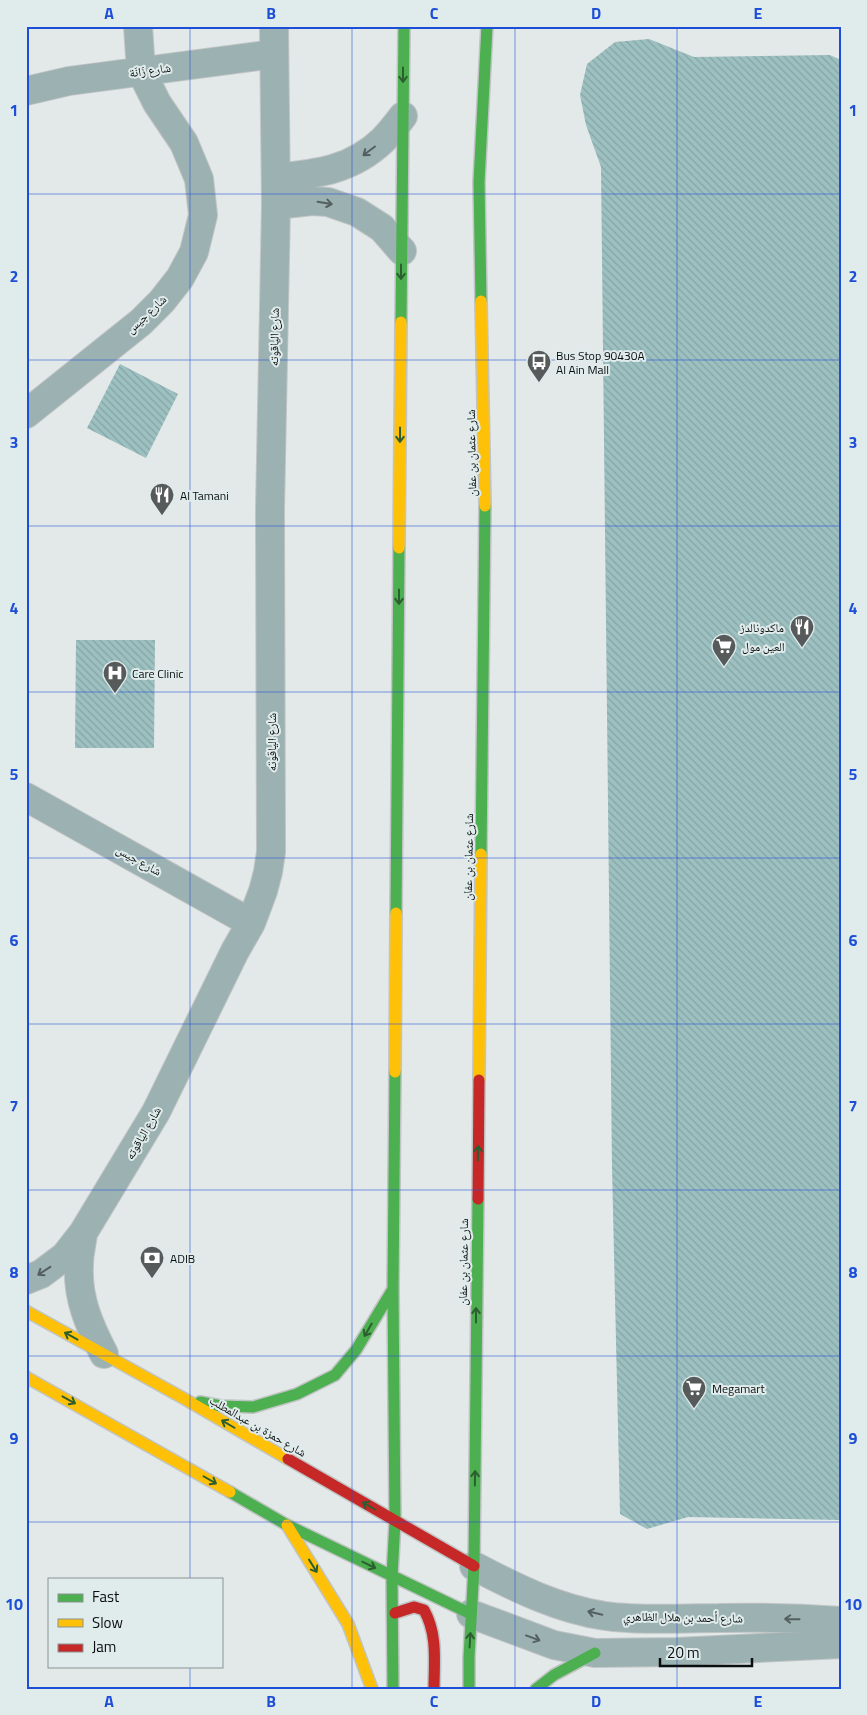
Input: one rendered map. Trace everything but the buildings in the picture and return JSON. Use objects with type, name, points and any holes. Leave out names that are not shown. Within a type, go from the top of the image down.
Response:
[{"type":"main road","points":[[393,1689],[392,1577],[395,1521],[393,1289],[404,26]]},
{"type":"main road","name":"شارع عثمان بن عفان","points":[[469,1689],[474,1566],[486,501],[479,182],[487,26]]},
{"type":"main road","points":[[183,1398],[221,1406],[253,1407],[297,1394],[335,1375],[356,1350],[393,1289]]},
{"type":"main road","name":"شارع حمزة بن عبدالمطلب","points":[[26,1311],[183,1398],[474,1566]]},
{"type":"main road","points":[[26,1376],[287,1525],[471,1614]]},
{"type":"main road","points":[[287,1525],[348,1624],[372,1689]]},
{"type":"main road","points":[[393,1614],[414,1607],[424,1610],[430,1618],[433,1631],[434,1689]]},
{"type":"main road","points":[[536,1689],[554,1675],[595,1653]]},
{"type":"street","points":[[138,26],[141,71]]},
{"type":"street","name":"شارع الياقوته","points":[[26,1280],[42,1274],[65,1256],[83,1233],[156,1112],[251,923],[268,872],[271,852],[270,510],[276,205],[274,26]]},
{"type":"street","name":"شارع زَانَة","points":[[26,91],[49,85],[141,71],[274,54]]},
{"type":"street","name":"شارع جيس","points":[[26,414],[141,322],[162,302],[180,278],[194,252],[204,215],[199,179],[184,143],[141,71]]},
{"type":"street","points":[[276,178],[331,170],[357,160],[383,140],[403,116]]},
{"type":"street","points":[[276,205],[312,201],[328,202],[357,212],[382,228],[402,251]]},
{"type":"street","name":"شارع جيس","points":[[26,797],[251,923]]},
{"type":"street","name":"شارع الياقوته","points":[[83,1233],[78,1264],[80,1296],[90,1326],[104,1354]]},
{"type":"street","name":"شارع أحمد بن هلال الظاهري","points":[[474,1566],[526,1593],[604,1616],[640,1619],[730,1618],[841,1621]]},
{"type":"street","points":[[471,1614],[554,1645],[595,1653],[676,1652],[841,1644]]},
{"type":"traffic: fast","points":[[401,322],[404,26]]},
{"type":"traffic: fast","points":[[481,301],[479,182],[487,26]]},
{"type":"traffic: fast","points":[[481,854],[485,506]]},
{"type":"traffic: fast","points":[[396,913],[399,548]]},
{"type":"traffic: fast","points":[[393,1689],[395,1072]]},
{"type":"traffic: fast","points":[[469,1689],[474,1566],[478,1199]]},
{"type":"traffic: fast","points":[[200,1402],[221,1406],[253,1407],[297,1394],[335,1375],[356,1350],[393,1289]]},
{"type":"traffic: fast","points":[[230,1492],[287,1525],[471,1614]]},
{"type":"traffic: fast","points":[[536,1689],[554,1675],[595,1653]]},
{"type":"traffic: slow","points":[[481,301],[485,506]]},
{"type":"traffic: slow","points":[[399,548],[401,322]]},
{"type":"traffic: slow","points":[[479,1080],[481,854]]},
{"type":"traffic: slow","points":[[395,1072],[396,913]]},
{"type":"traffic: slow","points":[[26,1311],[288,1459]]},
{"type":"traffic: slow","points":[[26,1377],[230,1492]]},
{"type":"traffic: slow","points":[[287,1525],[348,1624],[372,1689]]},
{"type":"traffic: jam","points":[[478,1199],[479,1080]]},
{"type":"traffic: jam","points":[[288,1459],[474,1566]]},
{"type":"traffic: jam","points":[[395,1613],[414,1607],[424,1610],[433,1639],[435,1659],[434,1689]]},
{"type":"place","name":"Bus Stop 90430A Al Ain Mall","points":[[539,383]]},
{"type":"place","name":"Al Tamani","points":[[162,516]]},
{"type":"place","name":"ماكدونالدز","points":[[802,648]]},
{"type":"place","name":"العين مول","points":[[724,667]]},
{"type":"place","name":"Care Clinic","points":[[115,694]]},
{"type":"place","name":"ADIB","points":[[152,1279]]},
{"type":"place","name":"Megamart","points":[[694,1409]]}]
